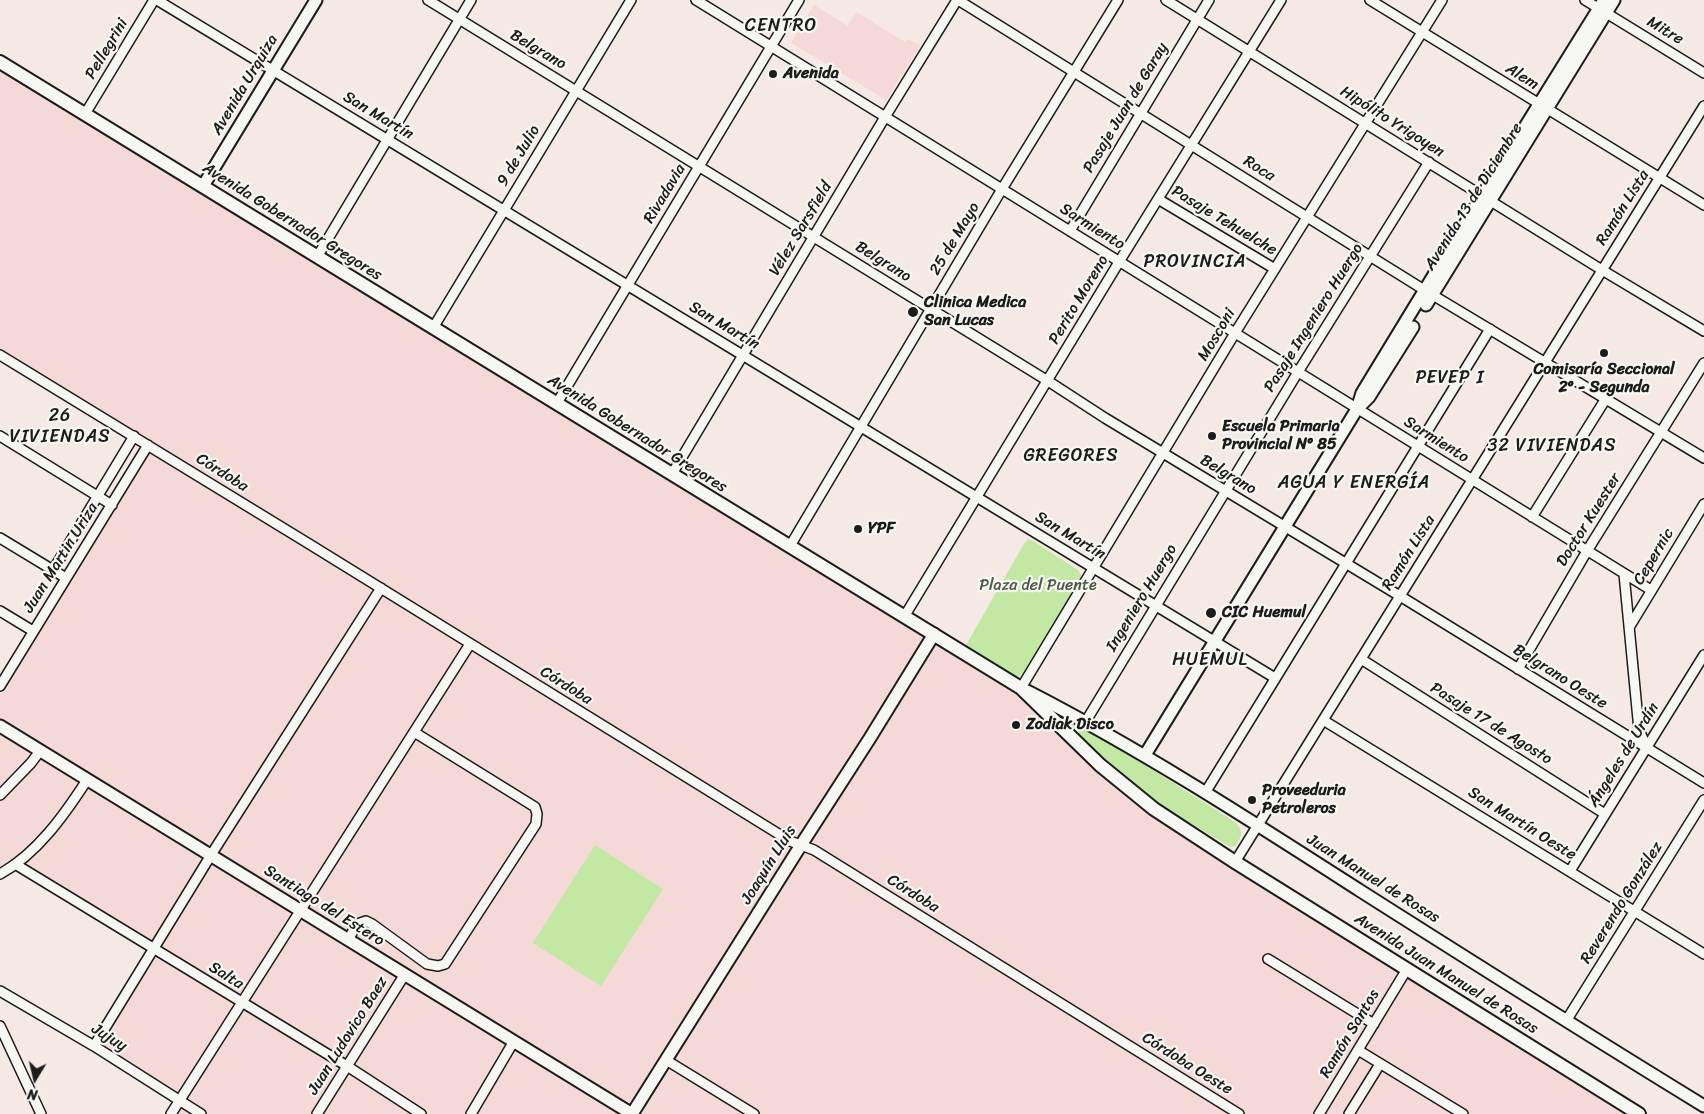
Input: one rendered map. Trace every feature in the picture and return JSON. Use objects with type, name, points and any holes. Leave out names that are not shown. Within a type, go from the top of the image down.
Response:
[{"type":"main road","name":"Avenida Gobernador Gregores","points":[[0,62],[1021,688],[1079,746],[1126,787],[1154,809],[1236,862]]},
{"type":"main road","name":"Avenida Juan Manuel de Rosas","points":[[1236,862],[1639,1114]]},
{"type":"street","name":"San Martín","points":[[156,0],[1275,678]]},
{"type":"street","name":"Pellegrini","points":[[85,114],[156,0]]},
{"type":"street","name":"Avenida Urquiza","points":[[203,186],[316,0]]},
{"type":"street","name":"Belgrano","points":[[428,0],[1162,453],[1400,596]]},
{"type":"street","points":[[317,257],[471,0]]},
{"type":"street","name":"9 de Julio","points":[[433,328],[631,0]]},
{"type":"street","name":"Sarmiento","points":[[696,0],[1651,590]]},
{"type":"street","name":"Rivadavia","points":[[557,404],[799,0]]},
{"type":"street","name":"Roca","points":[[957,0],[1429,293],[1604,400],[1704,458]]},
{"type":"street","name":"Vélez Sarsfield","points":[[672,474],[957,0]]},
{"type":"street","name":"25 de Mayo","points":[[790,546],[1002,189],[1118,0]]},
{"type":"street","name":"Hipólito Yrigoyen","points":[[1166,0],[1704,331]]},
{"type":"street","name":"Pasaje Juan de Garay","points":[[1070,231],[1209,0]]},
{"type":"street","name":"Perito Moreno","points":[[904,616],[1281,0]]},
{"type":"street","name":"Alem","points":[[1370,0],[1704,204]]},
{"type":"street","name":"Mosconi","points":[[1021,688],[1235,333],[1442,0]]},
{"type":"street","name":"Mitre","points":[[1585,0],[1603,7],[1704,73]]},
{"type":"street","name":"Avenida 13 de Diciembre","points":[[1145,755],[1357,409],[1369,397],[1486,198],[1603,7],[1614,0]]},
{"type":"street","name":"Ramón Lista","points":[[1236,862],[1704,106]]},
{"type":"street","name":"Pasaje Ingeniero Huergo","points":[[1226,492],[1298,372],[1429,162]]},
{"type":"street","name":"Pasaje Tehuelche","points":[[1158,199],[1275,269]]},
{"type":"street","points":[[1205,793],[1490,329]]},
{"type":"street","name":"Córdoba","points":[[0,355],[790,841],[814,850],[1118,1039]]},
{"type":"street","name":"Doctor Kuester","points":[[1518,669],[1587,551],[1704,363]]},
{"type":"street","points":[[1532,517],[1604,400]]},
{"type":"street","points":[[0,436],[112,504]]},
{"type":"street","points":[[53,570],[134,436]]},
{"type":"street","name":"Juan Martin Uriza","points":[[0,686],[148,445]]},
{"type":"street","name":"Ingeniero Huergo","points":[[1086,721],[1226,492]]},
{"type":"street","name":"Cepernic","points":[[1630,626],[1704,504]]},
{"type":"street","points":[[0,538],[66,578]]},
{"type":"street","name":"Cepernic","points":[[1624,574],[1639,730],[1647,748]]},
{"type":"street","points":[[94,1046],[211,856],[381,588]]},
{"type":"street","name":"Belgrano Oeste","points":[[1400,596],[1704,783]]},
{"type":"street","points":[[0,612],[33,631]]},
{"type":"street","name":"Joaquín Lluis","points":[[632,1114],[934,634]]},
{"type":"street","points":[[171,1114],[470,644]]},
{"type":"street","name":"Ángeles de Urdín","points":[[1570,871],[1704,655]]},
{"type":"street","name":"Pasaje 17 de Agosto","points":[[1361,659],[1605,814]]},
{"type":"street","name":"Juan Manuel de Rosas","points":[[1021,688],[1086,721],[1145,755],[1704,1106]]},
{"type":"street","name":"San Martín Oeste","points":[[1324,720],[1703,952]]},
{"type":"street","name":"Santiago del Estero","points":[[0,726],[632,1114]]},
{"type":"street","points":[[348,940],[357,924],[366,922],[372,924],[428,964],[438,966],[445,964],[536,824],[538,814],[534,807],[414,732]]},
{"type":"street","points":[[0,795],[31,763],[40,750]]},
{"type":"street","points":[[0,874],[15,864],[56,825],[88,780]]},
{"type":"street","name":"Reverendo González","points":[[1566,1021],[1704,800]]},
{"type":"street","name":"Salta","points":[[15,864],[347,1066],[421,1114]]},
{"type":"street","points":[[1268,959],[1374,1024]]},
{"type":"street","name":"Ramón Santos","points":[[1319,1114],[1407,969]]},
{"type":"street","name":"Juan Ludovico Baez","points":[[317,1114],[405,974]]},
{"type":"street","name":"Jujuy","points":[[0,991],[94,1046],[202,1114]]},
{"type":"street","points":[[0,1026],[41,1114]]},
{"type":"street","name":"Córdoba Oeste","points":[[1118,1039],[1239,1114]]},
{"type":"street","points":[[471,1114],[514,1041]]},
{"type":"street","points":[[1358,1050],[1463,1114]]},
{"type":"street","points":[[666,1060],[754,1114]]},
{"type":"street","points":[[1348,1114],[1380,1064]]},
{"type":"shaded area","points":[[814,5],[848,26],[856,12],[905,42],[908,39],[920,46],[886,100],[791,43]]},
{"type":"shaded area","points":[[0,62],[1021,688],[1126,787],[1639,1114],[171,1114],[180,1101],[94,1046],[154,949],[15,864],[0,874],[0,686],[148,445],[0,355]]},
{"type":"green space","name":"Plaza del Puente","points":[[1028,539],[1078,570],[1081,575],[1079,582],[1023,674],[1014,677],[968,649],[966,645]]},
{"type":"green space","points":[[1052,706],[1235,822],[1240,828],[1241,834],[1236,846],[1230,847],[1141,793],[1113,771],[1047,709]]},
{"type":"green space","points":[[595,845],[663,889],[601,986],[533,943]]},
{"type":"place","name":"Avenida","points":[[773,74]]},
{"type":"place","name":"Clinica Medica San Lucas","points":[[913,312]]},
{"type":"place","name":"Comisaría Seccional 2º - Segunda","points":[[1604,353]]},
{"type":"place","name":"Escuela Primaria Provincial Nº 85","points":[[1212,436]]},
{"type":"place","name":"YPF","points":[[858,529]]},
{"type":"place","name":"CIC Huemul","points":[[1211,613]]},
{"type":"place","name":"Zodiak Disco","points":[[1016,725]]},
{"type":"place","name":"Proveeduria Petroleros","points":[[1252,800]]},
{"type":"district","name":"CENTRO","points":[[781,26]]},
{"type":"district","name":"PROVINCIA","points":[[1195,262]]},
{"type":"district","name":"PEVEP I","points":[[1450,378]]},
{"type":"district","name":"26 VIVIENDAS","points":[[60,426]]},
{"type":"district","name":"32 VIVIENDAS","points":[[1552,446]]},
{"type":"district","name":"GREGORES","points":[[1071,456]]},
{"type":"district","name":"AGUA Y ENERGÍA","points":[[1354,483]]},
{"type":"district","name":"HUEMUL","points":[[1210,660]]}]
